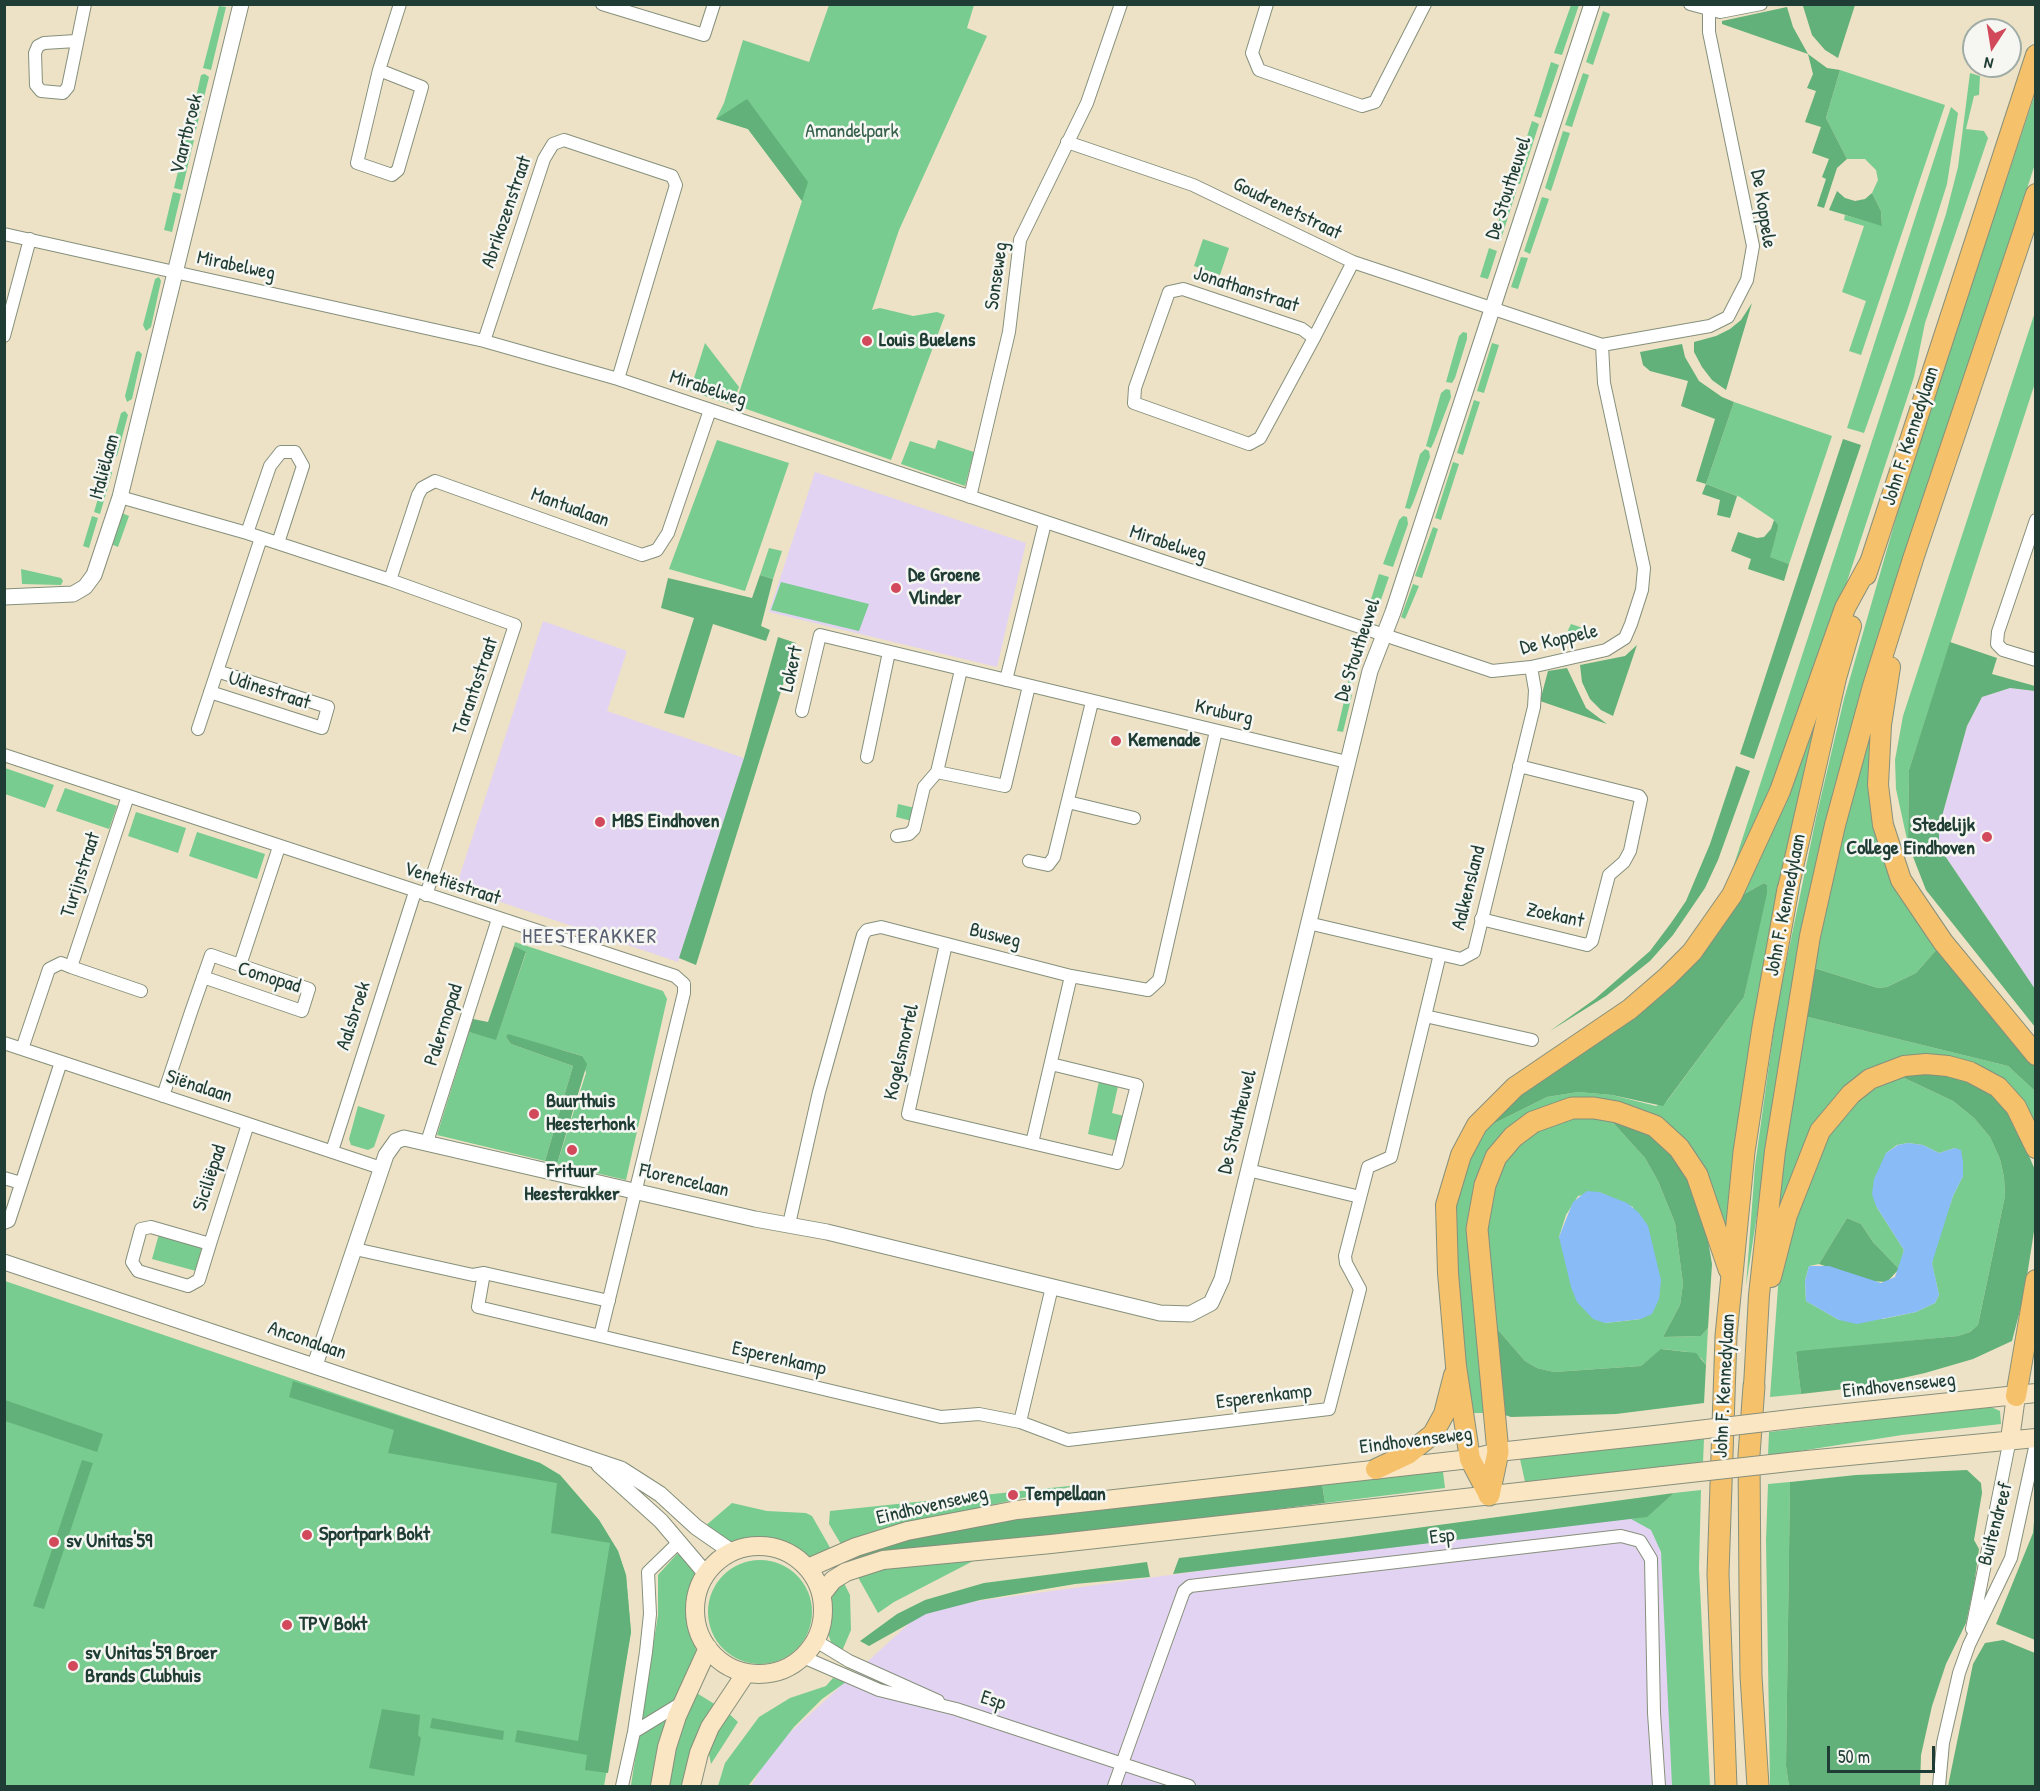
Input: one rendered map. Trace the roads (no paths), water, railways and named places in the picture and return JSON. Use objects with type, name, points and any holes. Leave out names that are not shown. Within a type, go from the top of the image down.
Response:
[{"type":"highway","name":"John F. Kennedylaan","points":[[1726,1786],[1718,1574],[1723,1400],[1731,1274],[1756,1072],[1788,889]]},
{"type":"highway","points":[[1489,1495],[1498,1452],[1477,1229],[1485,1185],[1496,1157],[1513,1137],[1553,1113],[1572,1108],[1594,1108],[1639,1118],[1655,1126],[1679,1148],[1696,1175],[1731,1274]]},
{"type":"highway","name":"John F. Kennedylaan","points":[[1754,1386],[1749,1455],[1751,1676],[1758,1786]]},
{"type":"main road","name":"John F. Kennedylaan","points":[[1788,889],[1836,678],[1869,564],[2036,55]]},
{"type":"main road","name":"John F. Kennedylaan","points":[[1754,1386],[1757,1331],[1775,1151],[1810,936],[1835,825],[1867,707],[1914,556],[2036,194]]},
{"type":"main road","points":[[1914,556],[1886,689],[1877,759],[1883,825],[1901,880],[1924,915],[2036,1055]]},
{"type":"main road","points":[[1489,1495],[1470,1459],[1456,1366],[1445,1230],[1446,1204],[1461,1155],[1477,1125],[1515,1087],[1630,1009],[1667,977],[1692,952],[1732,895],[1780,791],[1845,608],[1869,564]]},
{"type":"main road","points":[[1757,1331],[1787,1215],[1807,1158],[1820,1131],[1834,1112],[1870,1079],[1904,1066],[1926,1064],[1948,1066],[1970,1072],[1998,1086],[2016,1107],[2036,1148]]},
{"type":"main road","points":[[2010,1439],[2026,1394],[2036,1280]]},
{"type":"main road","points":[[1376,1469],[1408,1454],[1433,1434],[1448,1402],[1456,1366]]},
{"type":"main road","name":"Eindhovenseweg","points":[[808,1568],[856,1547],[943,1523],[1017,1510],[1470,1459],[1498,1452],[2026,1394]]},
{"type":"main road","points":[[822,1594],[833,1580],[846,1572],[883,1560],[1807,1460],[2036,1438]]},
{"type":"main road","points":[[752,1546],[773,1547],[792,1555],[808,1568],[822,1594],[823,1618],[816,1641],[803,1657],[777,1672],[746,1672],[725,1664],[708,1648],[699,1631],[695,1611],[698,1592],[706,1574],[718,1561],[732,1552],[752,1546]]},
{"type":"main road","points":[[660,1786],[667,1747],[682,1702],[708,1648]]},
{"type":"main road","points":[[691,1786],[699,1753],[710,1727],[746,1672]]},
{"type":"street","points":[[76,41],[44,43],[38,46],[35,53],[36,85],[41,91],[63,93],[68,87],[85,4]]},
{"type":"street","name":"Vaartbroek","points":[[175,273],[241,4]]},
{"type":"street","points":[[379,70],[422,87],[398,170],[392,175],[357,163],[379,70],[400,4]]},
{"type":"street","points":[[602,4],[704,35],[714,4]]},
{"type":"street","name":"Sonseweg","points":[[970,497],[1009,332],[1020,240],[1087,103],[1121,4]]},
{"type":"street","points":[[1267,4],[1252,53],[1259,70],[1362,106],[1375,102],[1425,4]]},
{"type":"street","name":"De Stoutheuvel","points":[[1197,1312],[1211,1303],[1218,1291],[1370,671],[1592,4]]},
{"type":"street","points":[[1689,4],[1720,12],[1761,4]]},
{"type":"street","name":"De Koppele","points":[[1491,308],[1602,345],[1710,326],[1728,317],[1747,280],[1753,246],[1709,32],[1709,11]]},
{"type":"street","name":"Abrikozenstraat","points":[[484,341],[544,159],[553,144],[564,140],[672,176],[676,185],[618,380]]},
{"type":"street","name":"Goudrenetstraat","points":[[1067,142],[1193,185],[1353,262],[1491,308]]},
{"type":"street","name":"Mirabelweg","points":[[4,234],[484,341],[618,380],[1383,636]]},
{"type":"street","points":[[4,336],[30,239]]},
{"type":"street","name":"Jonathanstraat","points":[[1314,338],[1302,329],[1183,289],[1174,290],[1169,292],[1135,388],[1134,403],[1250,444],[1260,438],[1314,338],[1353,262]]},
{"type":"street","name":"Italiëlaan","points":[[4,597],[64,596],[85,587],[97,565],[120,497],[175,273]]},
{"type":"street","name":"De Koppele","points":[[1383,636],[1482,669],[1502,672],[1615,646],[1628,631],[1642,590],[1644,568],[1641,545],[1604,383],[1602,345]]},
{"type":"street","name":"Mantualaan","points":[[390,580],[418,495],[422,488],[435,481],[642,555],[657,550],[668,533],[710,410]]},
{"type":"street","points":[[247,533],[270,466],[281,452],[295,452],[303,466],[278,543]]},
{"type":"street","name":"Tarantostraat","points":[[120,497],[278,543],[390,580],[515,626],[420,894]]},
{"type":"street","points":[[2036,519],[1998,632],[1997,644],[2003,650],[2036,660]]},
{"type":"street","points":[[1006,680],[1045,523]]},
{"type":"street","name":"Udinestraat","points":[[198,729],[261,538]]},
{"type":"street","name":"Kruburg","points":[[819,635],[1347,762]]},
{"type":"street","name":"Lokert","points":[[802,711],[819,635]]},
{"type":"street","points":[[867,758],[889,652]]},
{"type":"street","name":"Aalkensland","points":[[1308,923],[1461,959],[1474,952],[1535,696],[1531,667]]},
{"type":"street","points":[[897,836],[909,834],[914,829],[924,787],[937,772],[961,670]]},
{"type":"street","name":"Udinestraat","points":[[210,692],[322,728],[328,707],[216,671]]},
{"type":"street","points":[[937,772],[1005,786],[1029,686]]},
{"type":"street","points":[[1029,861],[1048,865],[1054,857],[1092,702]]},
{"type":"street","name":"Busweg","points":[[789,1224],[819,1092],[862,935],[867,930],[881,927],[1071,976],[1148,990],[1159,980],[1216,731]]},
{"type":"street","name":"Venetiëstraat","points":[[4,755],[420,894],[675,976],[684,984],[684,993],[634,1191]]},
{"type":"street","name":"Zoekant","points":[[1481,919],[1587,945],[1592,941],[1609,875],[1624,862],[1630,851],[1641,799],[1639,796],[1519,766]]},
{"type":"street","name":"Turijnstraat","points":[[71,967],[128,796]]},
{"type":"street","points":[[1068,802],[1134,818]]},
{"type":"street","name":"Comopad","points":[[240,965],[279,847]]},
{"type":"street","name":"Aalsbroek","points":[[332,1151],[420,894]]},
{"type":"street","name":"Palermopad","points":[[426,1142],[498,919]]},
{"type":"street","name":"Kogelsmortel","points":[[946,944],[908,1114],[1117,1163],[1137,1084],[1051,1064]]},
{"type":"street","name":"Esperenkamp","points":[[484,1273],[478,1307],[941,1417],[979,1414],[1020,1422],[1068,1440],[1329,1409],[1360,1289],[1345,1260],[1360,1197],[1368,1167],[1391,1157],[1440,954]]},
{"type":"street","name":"Comopad","points":[[164,1095],[203,977],[211,955],[309,989],[302,1011],[203,977]]},
{"type":"street","points":[[22,1048],[49,969],[61,963],[141,991]]},
{"type":"street","points":[[1032,1143],[1071,976]]},
{"type":"street","points":[[1425,1016],[1532,1040]]},
{"type":"street","name":"Siënalaan","points":[[4,1042],[381,1168]]},
{"type":"street","points":[[4,1224],[9,1221],[62,1062]]},
{"type":"street","name":"Siciliëpad","points":[[210,1244],[151,1227],[141,1229],[132,1262],[138,1271],[188,1286],[199,1280],[248,1124]]},
{"type":"street","name":"Florencelaan","points":[[315,1365],[381,1168],[396,1141],[404,1137],[755,1219],[789,1224],[1160,1313],[1183,1315],[1197,1312]]},
{"type":"street","points":[[1248,1170],[1360,1197]]},
{"type":"street","points":[[4,1178],[21,1183]]},
{"type":"street","points":[[600,1336],[634,1191]]},
{"type":"street","points":[[355,1249],[473,1275],[484,1273],[609,1301]]},
{"type":"street","name":"Anconalaan","points":[[4,1262],[596,1460],[634,1476],[677,1508],[696,1527],[732,1552]]},
{"type":"street","points":[[1020,1422],[1052,1287]]},
{"type":"street","name":"Buitendreef","points":[[1939,1786],[1948,1717],[1969,1645],[2010,1439]]},
{"type":"street","name":"Buitendreef","points":[[1969,1645],[2012,1558],[2036,1443]]},
{"type":"street","name":"Anconalaan","points":[[596,1460],[605,1471],[633,1494],[706,1574]]},
{"type":"street","name":"Esp","points":[[1114,1786],[1184,1591],[1190,1586],[1621,1536],[1640,1542],[1651,1559],[1653,1710],[1659,1786]]},
{"type":"street","points":[[622,1786],[634,1732],[650,1614],[648,1572],[679,1542]]},
{"type":"street","name":"Esp","points":[[816,1641],[849,1661],[956,1709]]},
{"type":"street","name":"Esp","points":[[803,1657],[879,1690],[956,1709],[1189,1786]]},
{"type":"street","points":[[634,1732],[682,1702]]},
{"type":"water","points":[[1908,1143],[1923,1145],[1939,1153],[1955,1148],[1961,1150],[1963,1176],[1953,1196],[1932,1263],[1939,1295],[1935,1303],[1916,1312],[1857,1324],[1839,1320],[1806,1301],[1805,1281],[1809,1266],[1829,1266],[1881,1283],[1895,1277],[1904,1250],[1876,1206],[1872,1194],[1874,1179],[1886,1153],[1898,1145]]},
{"type":"water","points":[[1587,1191],[1599,1192],[1627,1203],[1639,1213],[1648,1226],[1661,1280],[1659,1299],[1652,1314],[1641,1319],[1605,1323],[1593,1319],[1577,1302],[1559,1237],[1573,1202]]},
{"type":"place","name":"Louis Buelens","points":[[867,341]]},
{"type":"place","name":"De Groene Vlinder","points":[[896,588]]},
{"type":"place","name":"Kemenade","points":[[1116,741]]},
{"type":"place","name":"MBS Eindhoven","points":[[600,822]]},
{"type":"place","name":"Stedelijk College Eindhoven","points":[[1987,837]]},
{"type":"place","name":"Buurthuis Heesterhonk","points":[[534,1114]]},
{"type":"place","name":"Frituur Heesterakker","points":[[572,1150]]},
{"type":"place","name":"Tempellaan","points":[[1013,1495]]},
{"type":"place","name":"Sportpark Bokt","points":[[307,1535]]},
{"type":"place","name":"sv Unitas'59","points":[[54,1542]]},
{"type":"place","name":"TPV Bokt","points":[[287,1625]]},
{"type":"place","name":"sv Unitas'59 Broer Brands Clubhuis","points":[[73,1666]]},
{"type":"district","name":"HEESTERAKKER","points":[[590,937]]},
{"type":"park label","name":"Amandelpark","points":[[852,132]]}]
